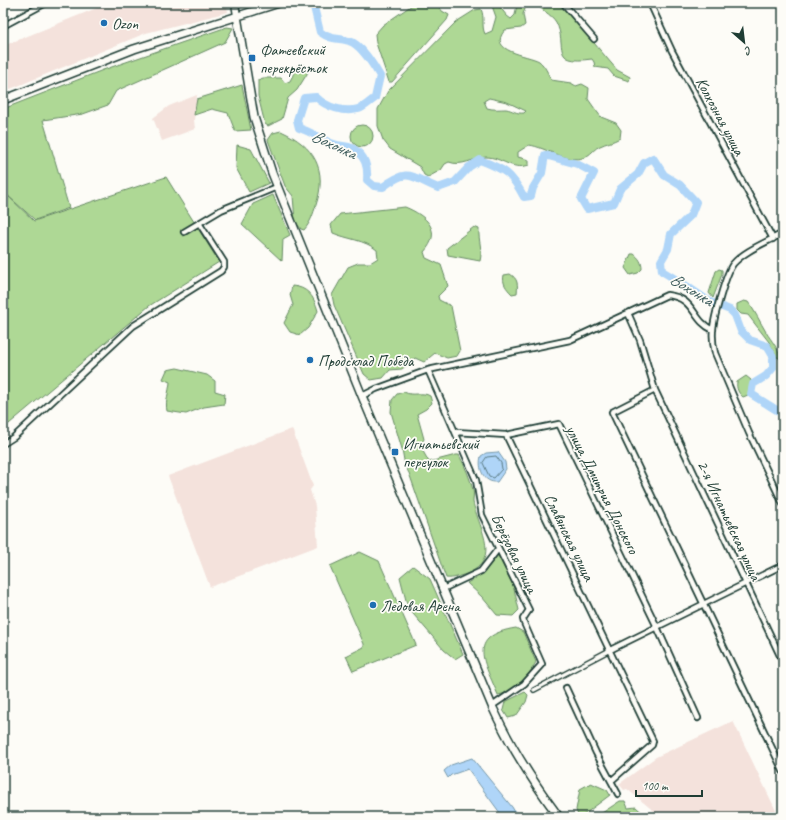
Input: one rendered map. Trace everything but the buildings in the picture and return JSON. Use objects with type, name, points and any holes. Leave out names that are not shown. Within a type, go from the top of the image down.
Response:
[{"type":"main road","points":[[3,100],[134,49],[279,3]]},
{"type":"main road","points":[[237,16],[254,117],[277,187],[362,396],[492,706],[514,751],[533,781],[559,817]]},
{"type":"street","points":[[3,26],[46,3]]},
{"type":"street","points":[[235,3],[237,16]]},
{"type":"street","points":[[563,3],[594,39]]},
{"type":"street","name":"Колхозная улица","points":[[650,3],[672,51],[773,239]]},
{"type":"street","points":[[184,232],[221,210],[277,187]]},
{"type":"street","points":[[3,444],[14,437],[133,326],[224,267],[224,262],[199,223]]},
{"type":"street","points":[[783,233],[746,255],[733,265],[723,291],[713,328],[712,340],[715,354],[749,433],[783,504]]},
{"type":"street","points":[[362,396],[376,389],[428,370],[570,340],[667,295],[683,299],[693,309],[700,322],[713,328]]},
{"type":"street","name":"2-я Игнатьевская улица","points":[[628,313],[640,340],[655,390],[783,662]]},
{"type":"street","points":[[428,370],[456,432]]},
{"type":"street","points":[[655,390],[612,412],[783,771]]},
{"type":"street","name":"улица Дмитрия Донского","points":[[456,432],[506,435],[559,424],[657,627],[698,718]]},
{"type":"street","name":"Берёзовая улица","points":[[456,432],[476,480],[482,515],[529,610],[523,619],[542,664],[524,684],[492,706]]},
{"type":"street","name":"Славянская улица","points":[[506,435],[610,650],[653,743],[611,781]]},
{"type":"street","points":[[443,589],[481,571],[498,549]]},
{"type":"street","points":[[534,690],[610,650],[783,565]]},
{"type":"street","points":[[566,688],[596,753],[618,794]]},
{"type":"shaded area","points":[[109,3],[226,3],[228,12],[146,33],[3,92],[3,46]]},
{"type":"shaded area","points":[[197,95],[194,120],[195,129],[162,141],[153,118],[169,106]]},
{"type":"shaded area","points":[[292,429],[313,486],[310,490],[315,506],[318,546],[210,587],[168,476]]},
{"type":"shaded area","points":[[733,721],[779,817],[661,817],[627,789],[624,790],[619,784],[656,757]]},
{"type":"green space","points":[[415,3],[437,3],[442,11],[449,15],[447,20],[392,82],[389,82],[376,43],[375,34],[383,25]]},
{"type":"green space","points":[[491,3],[501,3],[499,6],[511,19],[515,15],[517,4],[522,3],[525,9],[523,14],[525,25],[521,28],[505,30],[501,37],[501,43],[511,52],[539,61],[545,67],[551,80],[571,83],[576,86],[582,84],[589,88],[588,99],[601,117],[616,123],[621,130],[620,138],[598,147],[587,156],[581,158],[574,159],[558,155],[536,146],[529,145],[518,152],[518,157],[529,160],[529,165],[517,166],[486,157],[463,163],[449,162],[445,164],[441,170],[428,177],[424,175],[420,167],[390,149],[383,140],[378,126],[378,109],[388,91],[456,22],[475,10],[481,9],[485,34],[492,31],[496,17]],"holes":[[[489,98],[507,102],[526,111],[521,113],[506,109],[490,109],[487,108],[484,101]]]},
{"type":"green space","points":[[535,3],[560,3],[617,70],[630,77],[629,81],[614,76],[608,69],[595,67],[592,59],[570,59],[565,56],[562,51],[559,30],[556,22]]},
{"type":"green space","points":[[227,27],[233,28],[225,42],[116,91],[108,105],[83,114],[43,120],[69,208],[35,220],[6,194],[34,221],[166,177],[219,262],[149,306],[3,429],[3,109],[103,70]]},
{"type":"green space","points":[[298,65],[304,65],[308,70],[307,74],[297,90],[288,98],[282,119],[268,126],[265,124],[258,96],[258,80],[263,78],[281,78],[285,83],[290,81]]},
{"type":"green space","points":[[242,85],[251,130],[235,131],[228,113],[212,109],[194,115],[197,99]]},
{"type":"green space","points":[[362,125],[370,128],[373,136],[370,144],[362,147],[354,144],[351,136],[354,128]]},
{"type":"green space","points":[[281,131],[302,144],[310,152],[319,170],[319,192],[316,205],[312,218],[304,230],[301,229],[295,221],[293,196],[285,186],[268,140],[273,133]]},
{"type":"green space","points":[[237,145],[251,149],[269,183],[249,192],[236,168]]},
{"type":"green space","points":[[273,195],[290,235],[283,239],[282,261],[242,224],[253,204]]},
{"type":"green space","points":[[405,207],[420,215],[430,225],[432,237],[430,244],[424,252],[426,258],[441,265],[448,286],[438,296],[439,300],[451,306],[460,351],[457,356],[447,358],[435,353],[424,362],[415,358],[402,369],[390,370],[383,378],[371,380],[364,374],[334,305],[332,295],[348,267],[358,263],[370,263],[378,258],[377,250],[367,244],[333,233],[331,225],[340,214]]},
{"type":"green space","points":[[474,227],[479,229],[481,253],[480,261],[448,255],[447,248]]},
{"type":"green space","points":[[631,254],[634,254],[639,259],[642,269],[638,273],[630,275],[625,268]]},
{"type":"green space","points":[[719,269],[722,270],[722,274],[713,298],[709,293],[716,271]]},
{"type":"green space","points":[[510,274],[517,282],[517,293],[512,294],[504,283],[504,275]]},
{"type":"green space","points":[[292,286],[306,290],[312,297],[318,311],[308,328],[300,335],[290,332],[284,323],[293,305],[290,295]]},
{"type":"green space","points":[[744,301],[748,302],[753,309],[776,348],[780,358],[778,358],[769,342],[748,315],[741,314],[737,310],[737,304]]},
{"type":"green space","points":[[177,368],[207,375],[215,381],[215,391],[225,394],[224,404],[204,407],[186,414],[167,411],[170,382],[163,379],[167,370]]},
{"type":"green space","points":[[746,376],[751,380],[748,395],[743,397],[738,390],[737,382]]},
{"type":"green space","points":[[404,392],[430,396],[432,403],[426,409],[417,414],[424,439],[420,446],[429,462],[459,455],[472,486],[473,502],[483,532],[486,552],[483,560],[477,568],[466,574],[446,578],[409,473],[405,466],[402,449],[391,412],[392,400],[397,394]]},
{"type":"green space","name":"Ледовая Арена","points":[[360,552],[379,561],[416,645],[353,671],[346,656],[364,647],[364,644],[330,566]]},
{"type":"green space","points":[[498,555],[513,585],[519,610],[513,616],[497,615],[482,597],[467,583],[483,574]]},
{"type":"green space","points":[[413,566],[430,579],[463,654],[455,659],[444,650],[408,608],[400,577]]},
{"type":"green space","points":[[516,628],[523,632],[536,662],[520,683],[510,691],[498,695],[485,662],[483,652],[484,644],[490,637],[500,632]]},
{"type":"green space","points":[[525,692],[528,695],[526,702],[516,716],[508,718],[503,710],[505,702]]},
{"type":"green space","points":[[591,783],[607,790],[610,795],[582,816],[578,815],[576,810],[580,789]]},
{"type":"green space","points":[[620,801],[625,801],[628,808],[636,807],[647,817],[596,817]]},
{"type":"water","points":[[498,452],[505,462],[506,469],[497,482],[492,482],[485,477],[481,470],[481,456],[486,453]]},
{"type":"water","points":[[472,758],[512,807],[518,817],[503,817],[468,769],[451,775],[448,778],[444,771],[451,765]]},
{"type":"waterway","name":"Вохонка","points":[[313,3],[320,32],[331,38],[354,43],[367,56],[380,76],[375,98],[360,108],[353,110],[341,110],[325,104],[316,97],[304,98],[297,120],[299,128],[336,145],[350,147],[357,151],[365,162],[367,180],[374,186],[383,187],[399,177],[410,176],[438,188],[455,182],[469,167],[480,160],[507,173],[515,182],[524,197],[531,196],[533,188],[542,173],[545,155],[577,164],[594,173],[581,199],[587,209],[614,203],[620,189],[638,174],[644,163],[653,158],[664,175],[680,185],[696,202],[691,215],[671,234],[668,249],[661,261],[662,271],[710,302],[730,310],[735,315],[741,331],[750,340],[767,346],[773,356],[773,368],[766,376],[753,384],[751,394],[783,414]]},
{"type":"place","name":"Ozon","points":[[104,23]]},
{"type":"place","name":"Фатеевский перекрёсток","points":[[252,58]]},
{"type":"place","name":"Продсклад Победа","points":[[310,360]]},
{"type":"place","name":"Игнатьевский переулок","points":[[395,452]]},
{"type":"place","name":"Ледовая Арена","points":[[373,605]]}]
